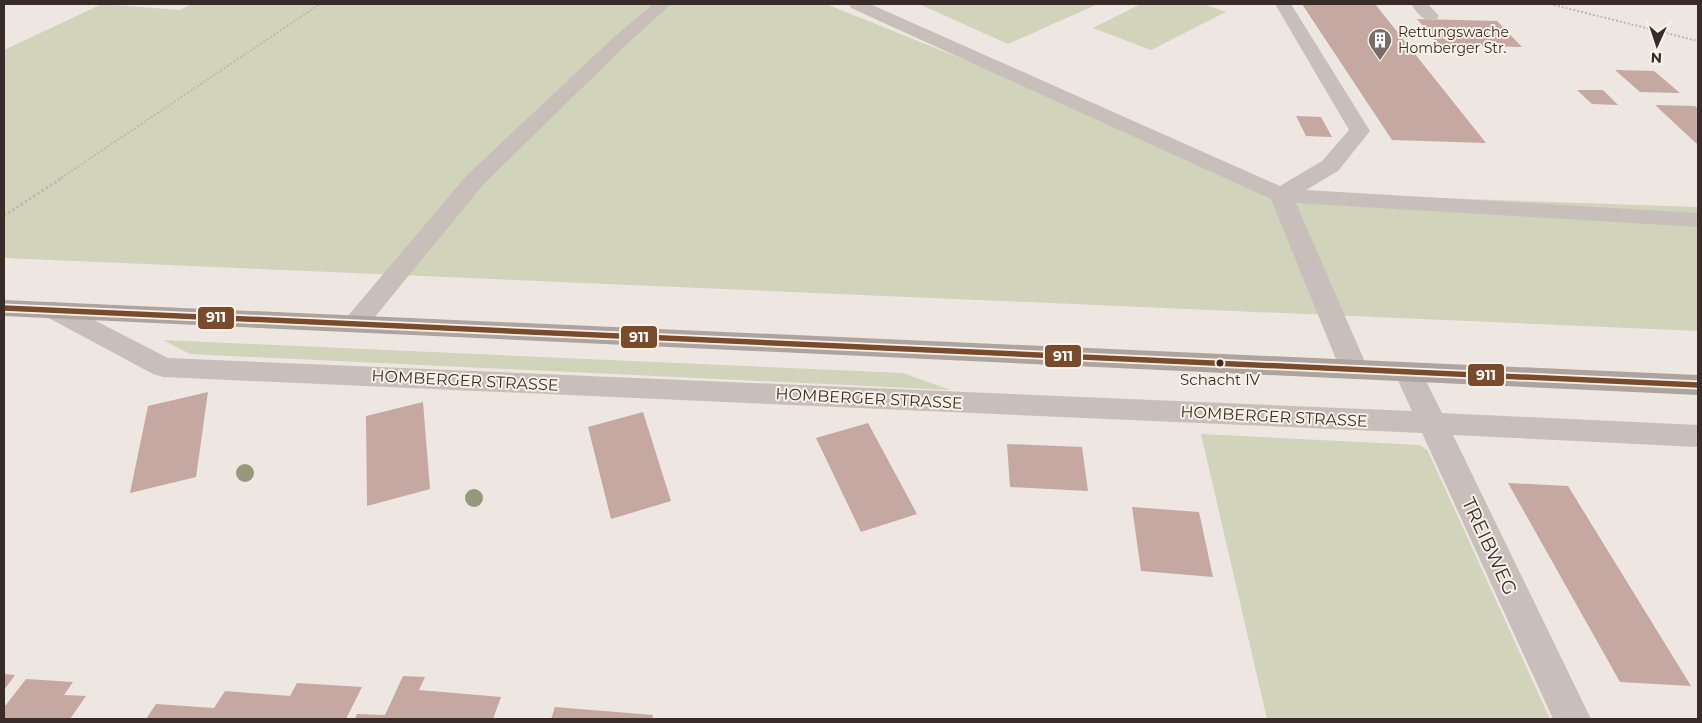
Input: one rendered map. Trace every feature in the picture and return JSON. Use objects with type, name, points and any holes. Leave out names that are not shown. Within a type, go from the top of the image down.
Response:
[{"type":"main road","name":"HOMBERGER STRASSE","points":[[4,308],[1698,385]]},
{"type":"street","points":[[356,323],[475,180],[620,41],[663,4]]},
{"type":"street","points":[[857,4],[1281,195],[1698,220]]},
{"type":"street","points":[[1281,195],[1330,166],[1360,131],[1283,4]]},
{"type":"street","points":[[1281,195],[1354,369]]},
{"type":"street","name":"HOMBERGER STRASSE","points":[[54,310],[163,367],[1698,436]]},
{"type":"street","name":"TREIBWEG","points":[[1408,372],[1572,719]]},
{"type":"path","points":[[4,216],[320,4]]},
{"type":"path","points":[[1550,4],[1698,42]]},
{"type":"green space","points":[[102,4],[180,10],[192,4],[826,4],[1296,193],[1698,207],[1698,331],[4,258],[4,50]]},
{"type":"green space","points":[[919,4],[1098,4],[1008,44]]},
{"type":"green space","points":[[1141,4],[1204,4],[1226,12],[1151,50],[1093,28]]},
{"type":"green space","points":[[163,340],[903,373],[950,390],[190,354]]},
{"type":"green space","points":[[1201,434],[1420,445],[1428,451],[1550,719],[1267,719]]},
{"type":"building","points":[[1302,4],[1375,4],[1486,143],[1392,140]]},
{"type":"building","points":[[1417,19],[1497,21],[1522,47],[1439,45]]},
{"type":"building","points":[[1615,70],[1654,71],[1680,93],[1640,92]]},
{"type":"building","points":[[1577,90],[1603,90],[1618,105],[1592,104]]},
{"type":"building","points":[[1655,105],[1695,106],[1698,109],[1698,145]]},
{"type":"building","points":[[1296,116],[1321,117],[1332,137],[1306,136]]},
{"type":"building","points":[[208,392],[196,477],[130,493],[148,406]]},
{"type":"building","points":[[423,402],[430,489],[367,506],[366,416]]},
{"type":"building","points":[[643,412],[671,501],[611,519],[588,427]]},
{"type":"building","points":[[868,423],[917,514],[861,532],[816,438]]},
{"type":"building","points":[[1007,444],[1082,447],[1088,491],[1010,487]]},
{"type":"building","points":[[1508,483],[1568,486],[1691,686],[1620,682]]},
{"type":"building","points":[[1132,507],[1199,512],[1213,577],[1141,571]]},
{"type":"building","points":[[4,674],[15,675],[4,690]]},
{"type":"building","points":[[403,676],[425,677],[419,690],[501,697],[493,719],[355,719],[357,714],[385,715]]},
{"type":"building","points":[[26,679],[73,682],[64,695],[86,696],[70,719],[4,719],[4,705],[6,705]]},
{"type":"building","points":[[297,683],[362,687],[346,719],[146,719],[156,704],[214,708],[225,691],[290,696]]},
{"type":"building","points":[[555,707],[653,715],[652,719],[551,719]]},
{"type":"transit line","name":"911","points":[[4,308],[1698,385]]},
{"type":"place","name":"Rettungswache Homberger Str.","points":[[1380,61]]},
{"type":"place","name":"Schacht IV","points":[[1220,363]]}]
